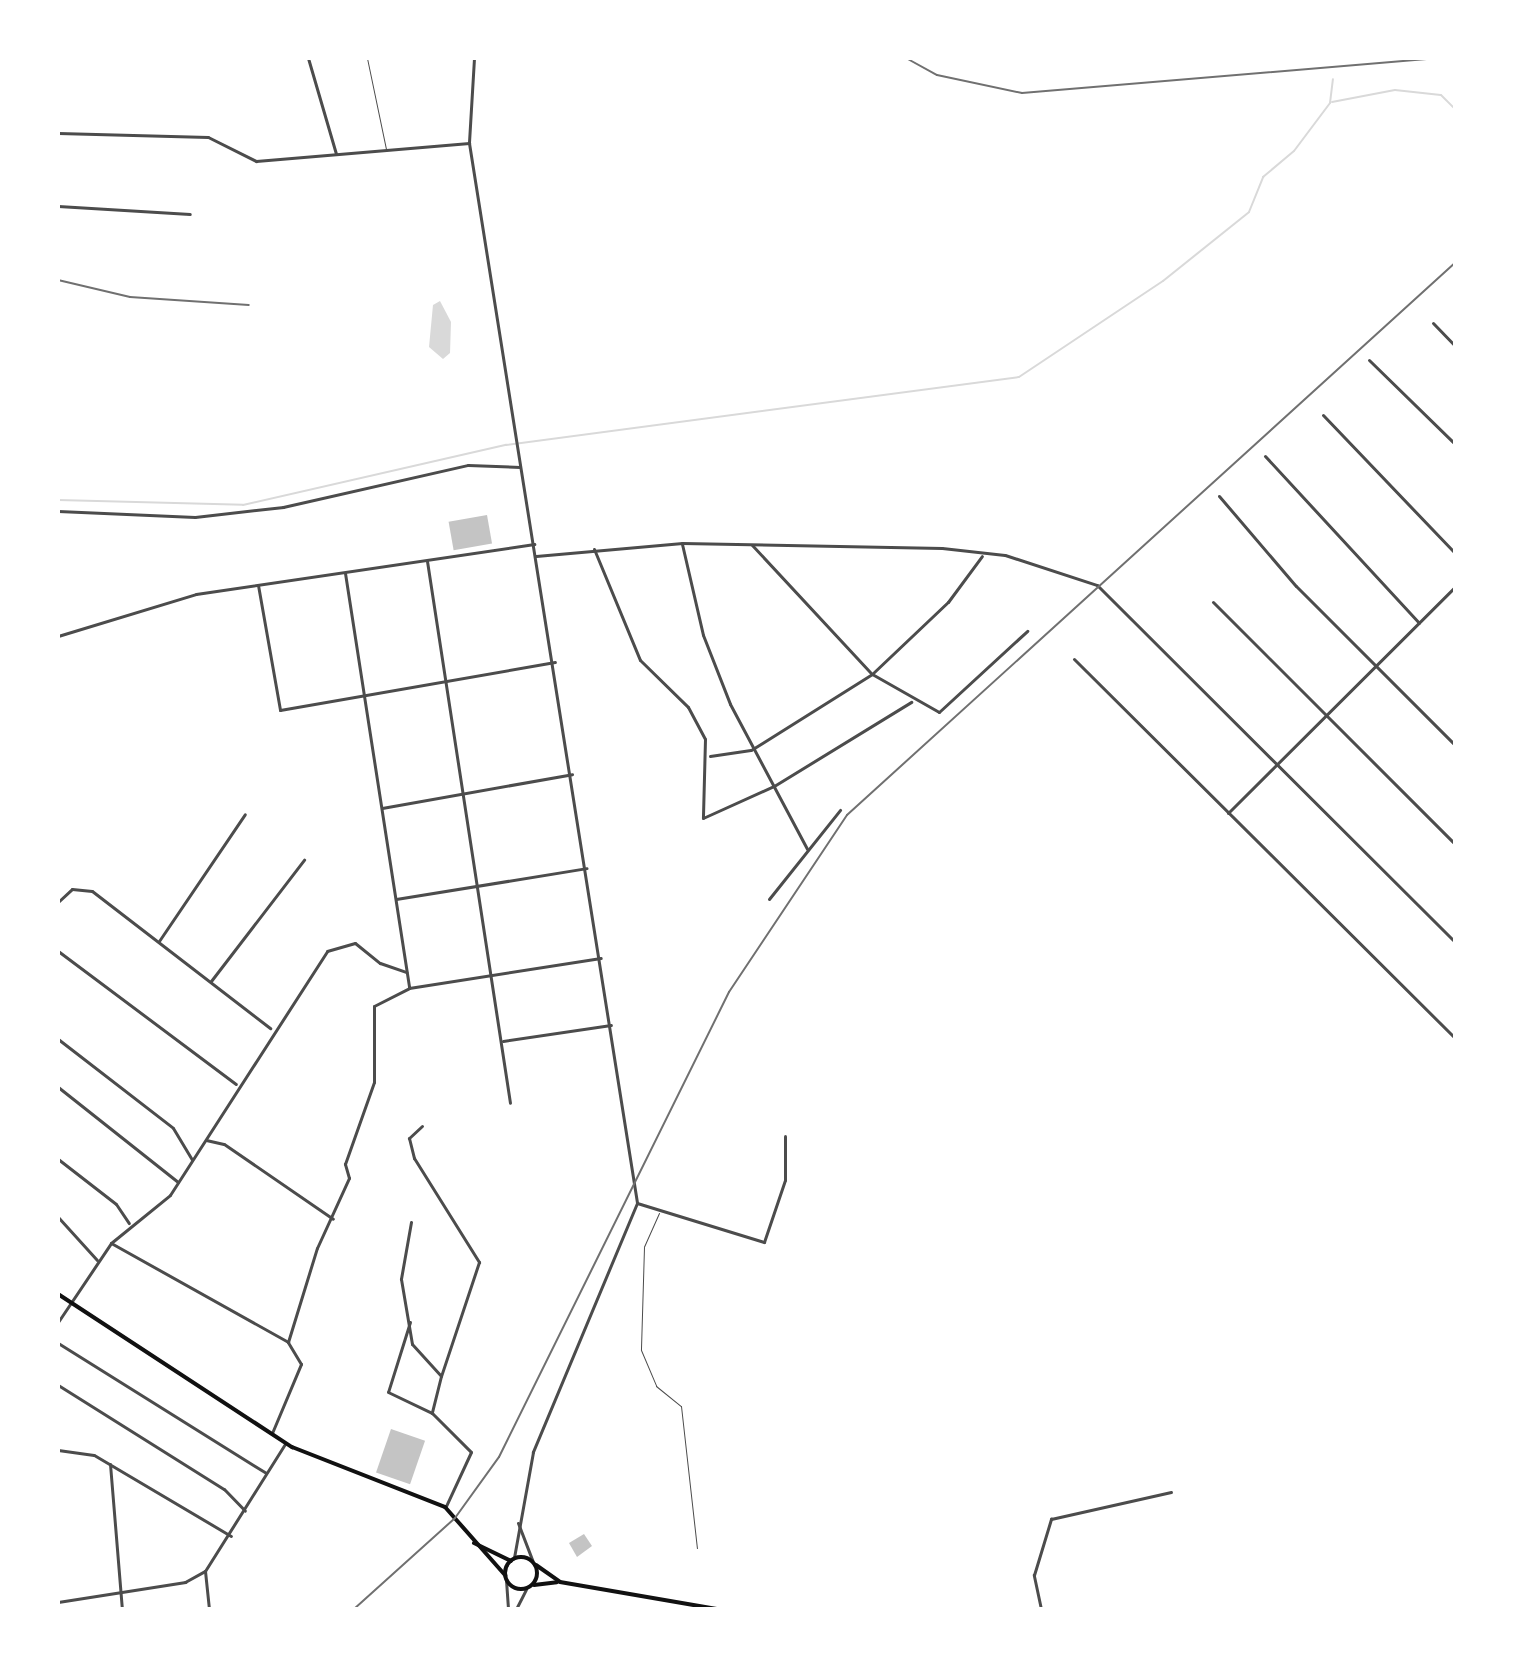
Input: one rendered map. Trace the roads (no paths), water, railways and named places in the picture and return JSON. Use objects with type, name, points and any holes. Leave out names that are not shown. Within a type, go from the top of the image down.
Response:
[{"type":"main road","points":[[58,1294],[271,1435],[445,1507],[472,1542],[506,1577],[528,1588],[560,1582],[717,1609]]},
{"type":"main road","points":[[472,1542],[512,1559],[534,1562],[560,1582]]},
{"type":"main road","points":[[506,1577],[512,1559]]},
{"type":"main road","points":[[528,1588],[534,1562]]},
{"type":"street","points":[[308,58],[337,155]]},
{"type":"street","points":[[474,58],[469,143],[516,450],[555,662],[637,1203],[533,1452],[517,1520],[512,1559]]},
{"type":"street","points":[[58,133],[208,137],[256,161],[469,143]]},
{"type":"street","points":[[58,206],[190,214]]},
{"type":"street","points":[[1433,323],[1455,346]]},
{"type":"street","points":[[1369,360],[1455,444]]},
{"type":"street","points":[[1323,415],[1455,553]]},
{"type":"street","points":[[1265,456],[1419,623]]},
{"type":"street","points":[[58,511],[195,517],[298,504],[468,465],[521,467]]},
{"type":"street","points":[[1219,496],[1376,667],[1455,745]]},
{"type":"street","points":[[536,556],[593,548],[682,543],[942,548],[982,556],[1005,555],[1076,576],[1113,602],[1455,942]]},
{"type":"street","points":[[682,543],[703,635],[751,750],[807,849]]},
{"type":"street","points":[[58,636],[196,594],[534,544]]},
{"type":"street","points":[[752,545],[872,674],[911,702],[939,712],[955,705],[1027,631]]},
{"type":"street","points":[[593,548],[640,660],[688,707],[710,756],[703,818],[770,788],[911,702]]},
{"type":"street","points":[[710,756],[751,750],[872,674],[948,602],[982,556]]},
{"type":"street","points":[[427,561],[503,1041],[510,1103]]},
{"type":"street","points":[[345,573],[409,988]]},
{"type":"street","points":[[258,585],[280,710],[555,662]]},
{"type":"street","points":[[1228,813],[1455,587]]},
{"type":"street","points":[[1213,602],[1455,844]]},
{"type":"street","points":[[1074,659],[1455,1038]]},
{"type":"street","points":[[382,808],[572,774]]},
{"type":"street","points":[[769,899],[840,810]]},
{"type":"street","points":[[159,941],[245,814]]},
{"type":"street","points":[[211,981],[304,860]]},
{"type":"street","points":[[396,899],[587,868]]},
{"type":"street","points":[[58,902],[72,889],[92,891],[271,1029]]},
{"type":"street","points":[[58,1322],[111,1243],[178,1182],[271,1029],[338,944],[355,943],[380,963],[406,972]]},
{"type":"street","points":[[58,951],[236,1084]]},
{"type":"street","points":[[288,1342],[333,1219],[374,1082],[374,1006],[409,988],[601,958]]},
{"type":"street","points":[[503,1041],[611,1025]]},
{"type":"street","points":[[58,1039],[173,1128],[192,1160]]},
{"type":"street","points":[[58,1087],[178,1182]]},
{"type":"street","points":[[422,1126],[409,1138],[414,1158],[479,1262],[441,1376],[432,1413]]},
{"type":"street","points":[[637,1203],[662,1206],[764,1242],[785,1180],[785,1136]]},
{"type":"street","points":[[206,1140],[224,1144],[333,1219]]},
{"type":"street","points":[[58,1159],[116,1204],[129,1224]]},
{"type":"street","points":[[58,1217],[97,1260]]},
{"type":"street","points":[[411,1222],[401,1279],[412,1315],[412,1344],[441,1376]]},
{"type":"street","points":[[111,1243],[288,1342],[301,1364],[271,1435]]},
{"type":"street","points":[[412,1315],[388,1392],[432,1413],[471,1452],[445,1507]]},
{"type":"street","points":[[58,1343],[266,1473]]},
{"type":"street","points":[[58,1385],[224,1489],[245,1511]]},
{"type":"street","points":[[58,1602],[185,1582],[205,1571],[231,1536],[286,1443]]},
{"type":"street","points":[[58,1450],[110,1464],[231,1536]]},
{"type":"street","points":[[110,1464],[122,1609]]},
{"type":"street","points":[[1041,1609],[1034,1575],[1051,1519],[1171,1492]]},
{"type":"street","points":[[517,1520],[534,1562]]},
{"type":"street","points":[[205,1571],[209,1609]]},
{"type":"street","points":[[506,1577],[508,1609]]},
{"type":"street","points":[[516,1609],[528,1588]]},
{"type":"lane","points":[[367,58],[386,151]]},
{"type":"lane","points":[[662,1206],[644,1247],[641,1350],[656,1386],[681,1406],[697,1548]]},
{"type":"waterway","points":[[58,500],[243,505],[506,445],[1019,377],[1163,281],[1249,212],[1263,177],[1294,151],[1330,103],[1333,79]]},
{"type":"waterway","points":[[1332,102],[1395,90],[1441,95],[1455,109]]},
{"type":"railway","points":[[906,58],[937,75],[1022,93],[1439,58]]},
{"type":"railway","points":[[354,1609],[455,1518],[499,1457],[729,992],[847,815],[1455,263]]},
{"type":"railway","points":[[58,280],[130,297],[249,305]]}]
